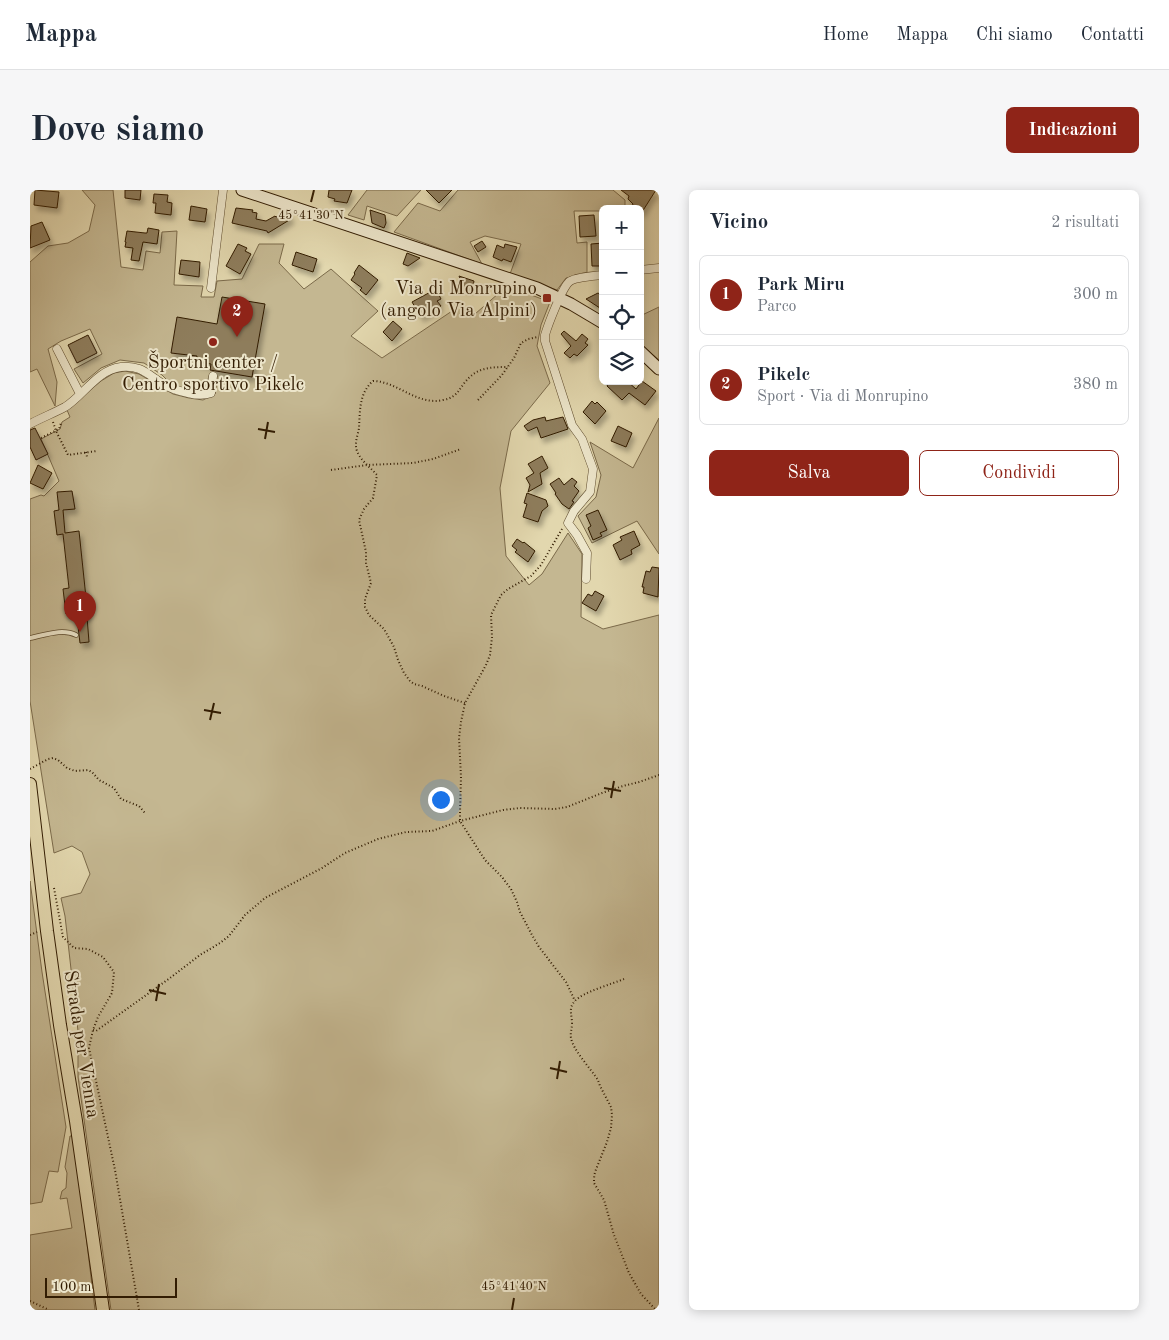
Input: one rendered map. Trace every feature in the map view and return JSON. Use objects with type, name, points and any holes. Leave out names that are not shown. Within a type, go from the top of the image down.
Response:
[{"type":"main road","points":[[242,190],[512,279],[560,298],[599,320]]},
{"type":"main road","points":[[644,355],[659,369]]},
{"type":"main road","name":"Strada per Vienna","points":[[30,784],[60,1025],[104,1310]]},
{"type":"street","points":[[211,288],[224,190]]},
{"type":"street","points":[[644,270],[659,268]]},
{"type":"street","points":[[586,579],[587,553],[568,523],[574,511],[590,492],[593,469],[582,440],[572,425],[568,414],[545,341],[545,335],[568,282],[599,276]]},
{"type":"street","points":[[57,349],[80,394]]},
{"type":"street","points":[[30,424],[66,406],[98,378],[110,370],[119,367],[135,367],[170,388],[205,396],[210,394],[214,376]]},
{"type":"lane","points":[[30,638],[54,632],[70,631],[76,635]]},
{"type":"path","points":[[478,400],[502,375],[521,343],[528,339],[545,335]]},
{"type":"path","points":[[465,703],[410,681],[404,673],[394,646],[384,629],[369,615],[365,608],[365,599],[371,583],[359,520],[364,509],[373,498],[377,475],[366,465],[356,448],[359,414],[364,391],[373,381],[386,383],[422,399],[441,401],[458,394],[470,377],[478,372],[489,368],[508,367]]},
{"type":"path","points":[[41,438],[59,429],[61,423]]},
{"type":"path","points":[[56,430],[68,455],[97,451]]},
{"type":"path","points":[[331,470],[366,465],[420,462],[461,449]]},
{"type":"path","points":[[86,452],[87,457]]},
{"type":"path","points":[[568,523],[531,576],[501,594],[491,615],[492,637],[490,655],[465,703],[461,722],[459,738],[461,777],[460,821],[485,860],[511,889],[532,935],[566,982],[575,1001]]},
{"type":"path","points":[[30,770],[53,758],[75,771],[88,770],[99,780],[114,788],[121,799],[139,806],[145,813]]},
{"type":"path","points":[[93,1030],[96,1031],[102,1028],[200,955],[220,943],[229,936],[245,915],[265,898],[361,845],[406,832],[432,831],[460,821],[503,810],[567,807],[659,774]]},
{"type":"path","points":[[52,882],[63,937],[74,948],[88,949],[103,957],[114,972],[112,993],[98,1017],[89,1048],[115,1170],[139,1310]]},
{"type":"path","points":[[624,978],[575,1001],[570,1013],[572,1024],[570,1036],[572,1044],[598,1080],[611,1107],[611,1128],[595,1172],[594,1183],[604,1200],[614,1235],[629,1273],[641,1294],[656,1310]]},
{"type":"path","points":[[30,1301],[49,1310]]},
{"type":"shaded area","points":[[82,190],[113,190],[121,267],[143,270],[146,251],[160,253],[162,232],[177,231],[174,285],[203,286],[201,297],[214,297],[217,281],[242,279],[259,244],[284,244],[279,263],[304,289],[331,269],[378,311],[351,336],[382,358],[458,307],[475,314],[507,286],[550,302],[541,325],[537,346],[550,383],[511,431],[500,488],[506,556],[529,585],[542,574],[568,533],[582,554],[581,617],[603,629],[659,615],[659,1310],[111,1310],[78,1077],[78,1031],[65,916],[61,898],[81,893],[90,874],[82,852],[72,846],[54,853],[30,701],[30,499],[41,495],[44,496],[59,481],[41,439],[60,429],[62,422],[70,417],[67,410],[101,381],[114,373],[125,371],[139,374],[173,394],[203,400],[215,394],[217,376],[210,374],[204,390],[188,390],[171,384],[162,375],[144,363],[120,360],[101,368],[83,383],[74,369],[102,354],[90,329],[61,341],[48,349],[57,382],[55,406],[37,369],[30,372],[30,262],[48,246],[68,243],[89,231],[95,205]]},
{"type":"shaded area","points":[[367,190],[421,190],[397,216],[367,206],[364,220],[348,215]]},
{"type":"shaded area","points":[[458,190],[613,190],[625,200],[625,205],[599,205],[599,211],[574,211],[577,243],[587,242],[587,273],[566,278],[557,290],[510,274],[521,244],[485,236],[470,242],[482,264],[394,232],[418,203],[440,211]]},
{"type":"shaded area","points":[[659,307],[659,360],[644,347],[644,314]]},
{"type":"shaded area","points":[[659,418],[659,554],[637,521],[592,543],[578,516],[596,497],[601,475],[590,442],[633,468]]},
{"type":"shaded area","points":[[30,881],[66,1127],[58,1172],[49,1171],[42,1202],[30,1204]]},
{"type":"shaded area","points":[[70,1136],[74,1136],[95,1310],[30,1310],[30,1235],[72,1228],[67,1198],[60,1199],[62,1191],[66,1188],[67,1173],[65,1167]]},
{"type":"building","points":[[35,190],[59,192],[57,208],[34,205]]},
{"type":"building","points":[[125,190],[141,190],[140,200],[125,198]]},
{"type":"building","points":[[329,190],[352,190],[347,203],[334,201],[335,199],[328,197]]},
{"type":"building","points":[[426,190],[452,190],[439,203]]},
{"type":"building","points":[[621,190],[656,190],[644,209],[644,205],[632,205],[628,199],[629,196]]},
{"type":"building","points":[[154,194],[168,195],[167,202],[172,203],[171,215],[155,213],[156,203],[153,203]]},
{"type":"building","points":[[191,206],[207,209],[205,222],[189,220]]},
{"type":"building","points":[[236,208],[253,210],[252,212],[257,213],[256,219],[266,221],[284,213],[289,214],[291,219],[268,233],[267,231],[232,223]]},
{"type":"building","points":[[370,210],[385,215],[386,223],[384,228],[372,223]]},
{"type":"building","points":[[594,215],[596,236],[580,237],[579,216]]},
{"type":"building","points":[[42,222],[50,240],[30,248],[31,226]]},
{"type":"building","points":[[148,228],[159,230],[157,244],[143,242],[139,261],[131,260],[133,248],[125,247],[127,231],[147,233]]},
{"type":"building","points":[[482,241],[486,247],[478,252],[474,246]]},
{"type":"building","points":[[599,243],[599,266],[592,266],[591,244]]},
{"type":"building","points":[[238,244],[247,248],[245,251],[251,254],[240,274],[226,266]]},
{"type":"building","points":[[505,244],[517,247],[511,262],[493,257],[497,245],[504,248]]},
{"type":"building","points":[[296,252],[317,259],[313,272],[292,265]]},
{"type":"building","points":[[407,253],[420,258],[408,266],[403,264]]},
{"type":"building","points":[[181,260],[200,262],[199,277],[179,274]]},
{"type":"building","points":[[359,265],[378,280],[366,295],[360,290],[362,288],[351,280]]},
{"type":"building","points":[[459,276],[474,281],[473,286],[464,288]]},
{"type":"building","points":[[436,289],[441,299],[437,301],[441,306],[421,317],[412,302]]},
{"type":"building","points":[[599,294],[599,307],[586,299]]},
{"type":"building","name":"Športni center / Centro sportivo Pikelc","points":[[222,297],[265,304],[252,377],[210,370],[211,364],[196,362],[197,356],[171,353],[177,317],[217,324]]},
{"type":"building","points":[[393,321],[402,329],[392,341],[383,332]]},
{"type":"building","points":[[564,331],[576,341],[582,334],[588,339],[585,343],[588,345],[577,356],[574,354],[570,358],[564,353],[571,346],[561,334]]},
{"type":"building","points":[[88,335],[97,353],[77,363],[68,345]]},
{"type":"building","points":[[644,382],[656,391],[645,405],[629,393],[622,400],[607,386],[632,385],[636,389],[639,385],[644,385]]},
{"type":"building","points":[[592,401],[595,404],[597,402],[606,411],[595,424],[583,412]]},
{"type":"building","points":[[545,417],[546,421],[563,417],[568,429],[541,438],[537,427],[528,431],[524,426],[533,420]]},
{"type":"building","points":[[618,426],[632,433],[626,447],[611,441]]},
{"type":"building","points":[[35,428],[48,454],[36,460],[30,447],[30,430]]},
{"type":"building","points":[[542,456],[548,468],[540,473],[542,484],[528,492],[530,485],[526,478],[534,473],[528,464]]},
{"type":"building","points":[[38,465],[52,473],[43,489],[30,483]]},
{"type":"building","points":[[559,478],[564,485],[572,478],[577,482],[574,486],[579,491],[569,509],[562,504],[550,484]]},
{"type":"building","points":[[72,491],[75,509],[63,510],[65,533],[79,531],[89,642],[80,643],[77,618],[73,619],[72,613],[66,614],[63,589],[69,588],[63,534],[57,535],[54,511],[59,510],[57,492]]},
{"type":"building","points":[[527,493],[546,500],[548,506],[542,511],[538,522],[523,517],[527,504],[524,503]]},
{"type":"building","points":[[598,510],[607,530],[600,533],[602,536],[593,540],[588,528],[591,526],[586,515]]},
{"type":"building","points":[[634,531],[640,545],[631,550],[632,554],[620,560],[613,545],[622,540],[620,537]]},
{"type":"building","points":[[517,539],[535,551],[528,562],[515,552],[517,550],[512,546]]},
{"type":"building","points":[[652,567],[659,568],[658,597],[643,593],[644,587],[642,587],[646,571],[650,572]]},
{"type":"building","points":[[595,591],[604,596],[596,611],[582,603],[588,594],[592,596]]},
{"type":"place","name":"Via di Monrupino (angolo Via Alpini)","points":[[547,298]]},
{"type":"place","name":"Pikelc","points":[[237,337]]},
{"type":"place","name":"Športni center / Centro sportivo Pikelc","points":[[213,342]]},
{"type":"place","name":"Park Miru","points":[[80,632]]}]
